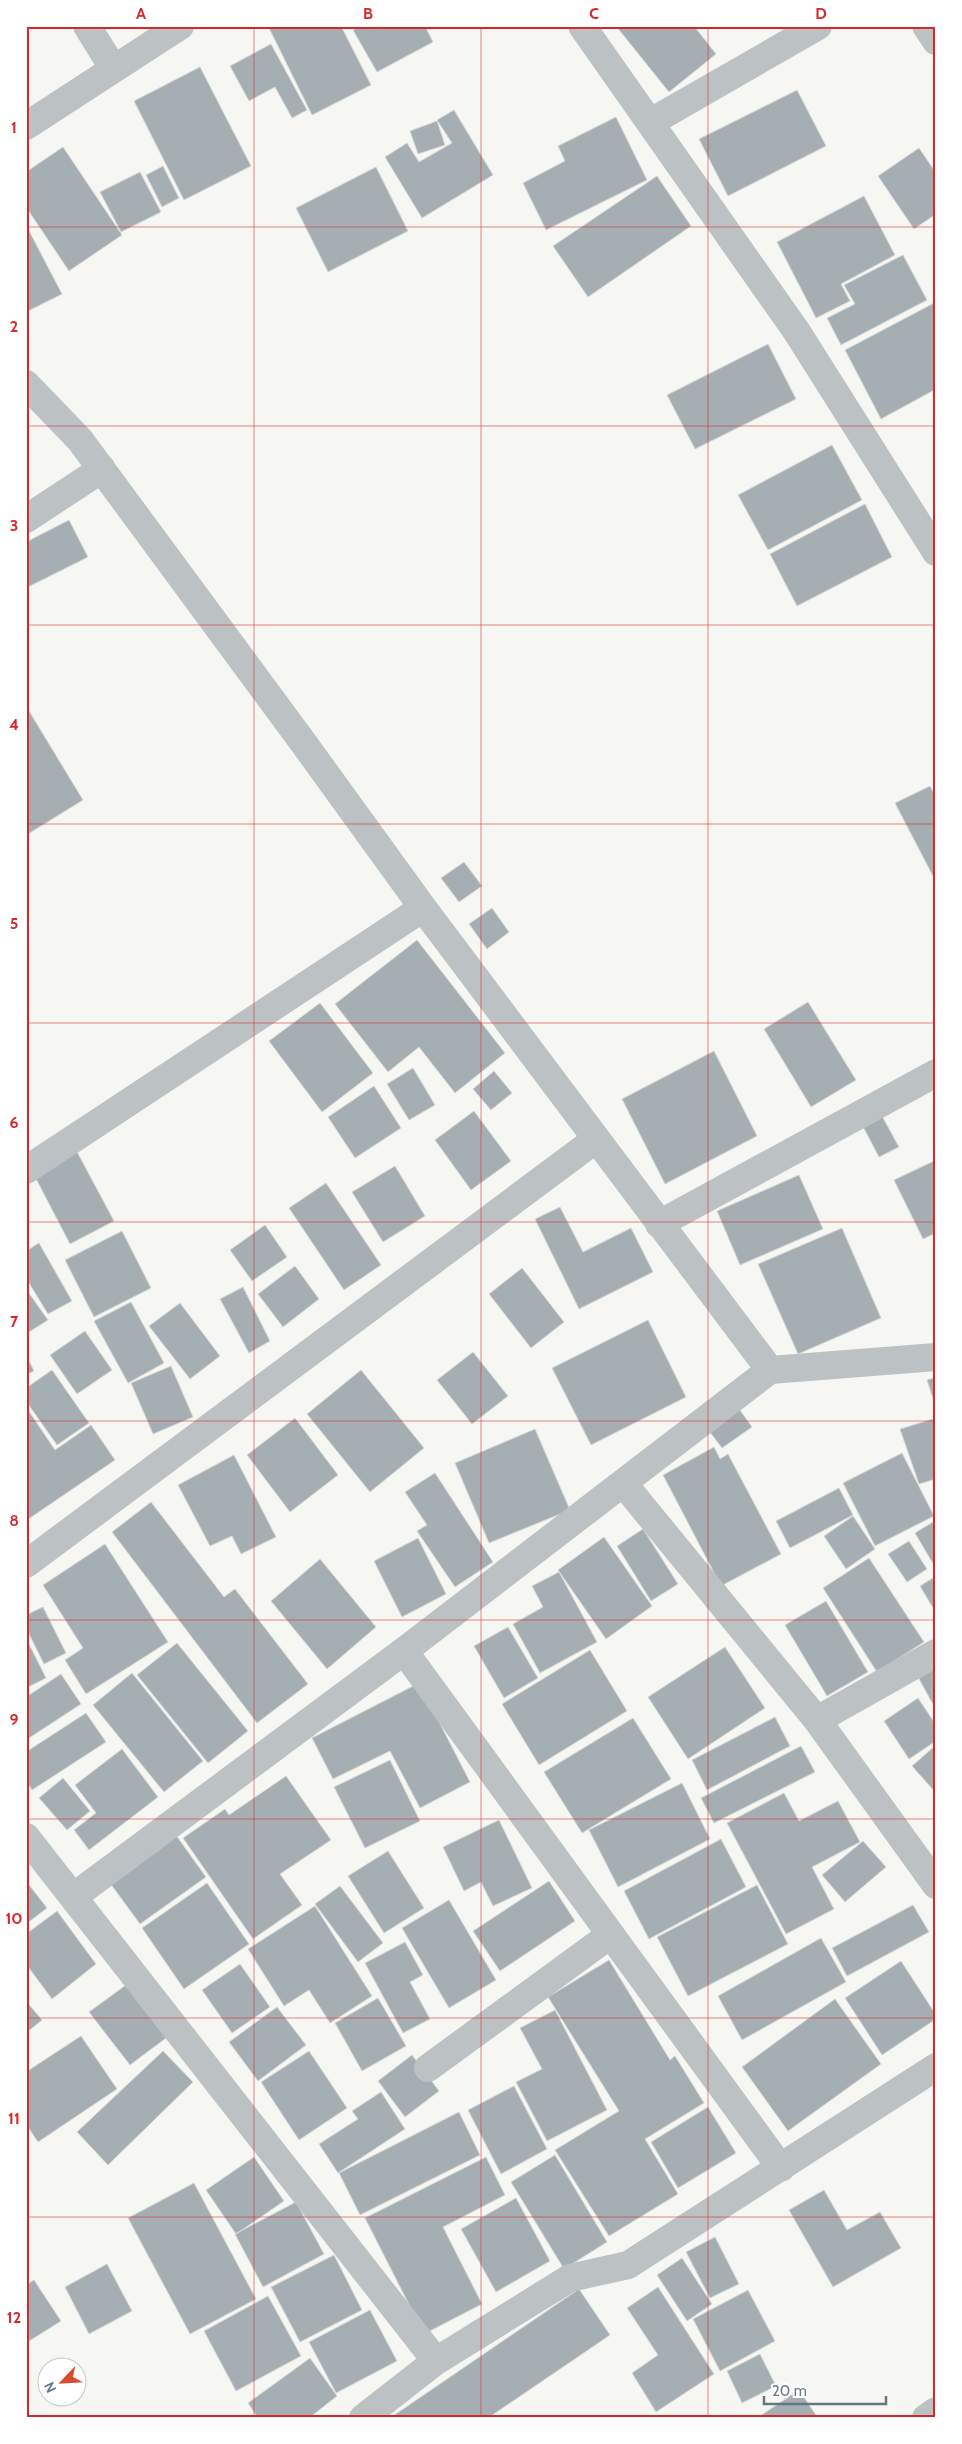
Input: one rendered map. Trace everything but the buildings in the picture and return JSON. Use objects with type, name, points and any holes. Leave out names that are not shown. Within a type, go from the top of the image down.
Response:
[{"type":"street","points":[[87,26],[113,68]]},
{"type":"street","points":[[26,126],[180,26]]},
{"type":"street","points":[[582,26],[797,332],[936,552]]},
{"type":"street","points":[[651,122],[818,26]]},
{"type":"street","points":[[926,26],[936,42]]},
{"type":"street","points":[[26,384],[80,440],[102,469],[595,1140],[770,1370]]},
{"type":"street","points":[[26,519],[102,469]]},
{"type":"street","points":[[26,1170],[423,908]]},
{"type":"street","points":[[659,1224],[936,1073]]},
{"type":"street","points":[[26,1564],[595,1140]]},
{"type":"street","points":[[73,1897],[404,1651],[770,1370],[936,1357]]},
{"type":"street","points":[[623,1483],[818,1720],[936,1885]]},
{"type":"street","points":[[404,1651],[781,2168]]},
{"type":"street","points":[[818,1720],[936,1652]]},
{"type":"street","points":[[26,1837],[436,2361]]},
{"type":"street","points":[[428,2068],[610,1934]]},
{"type":"street","points":[[362,2418],[436,2361],[570,2278],[628,2265],[936,2067]]},
{"type":"street","points":[[926,2418],[936,2411]]}]
